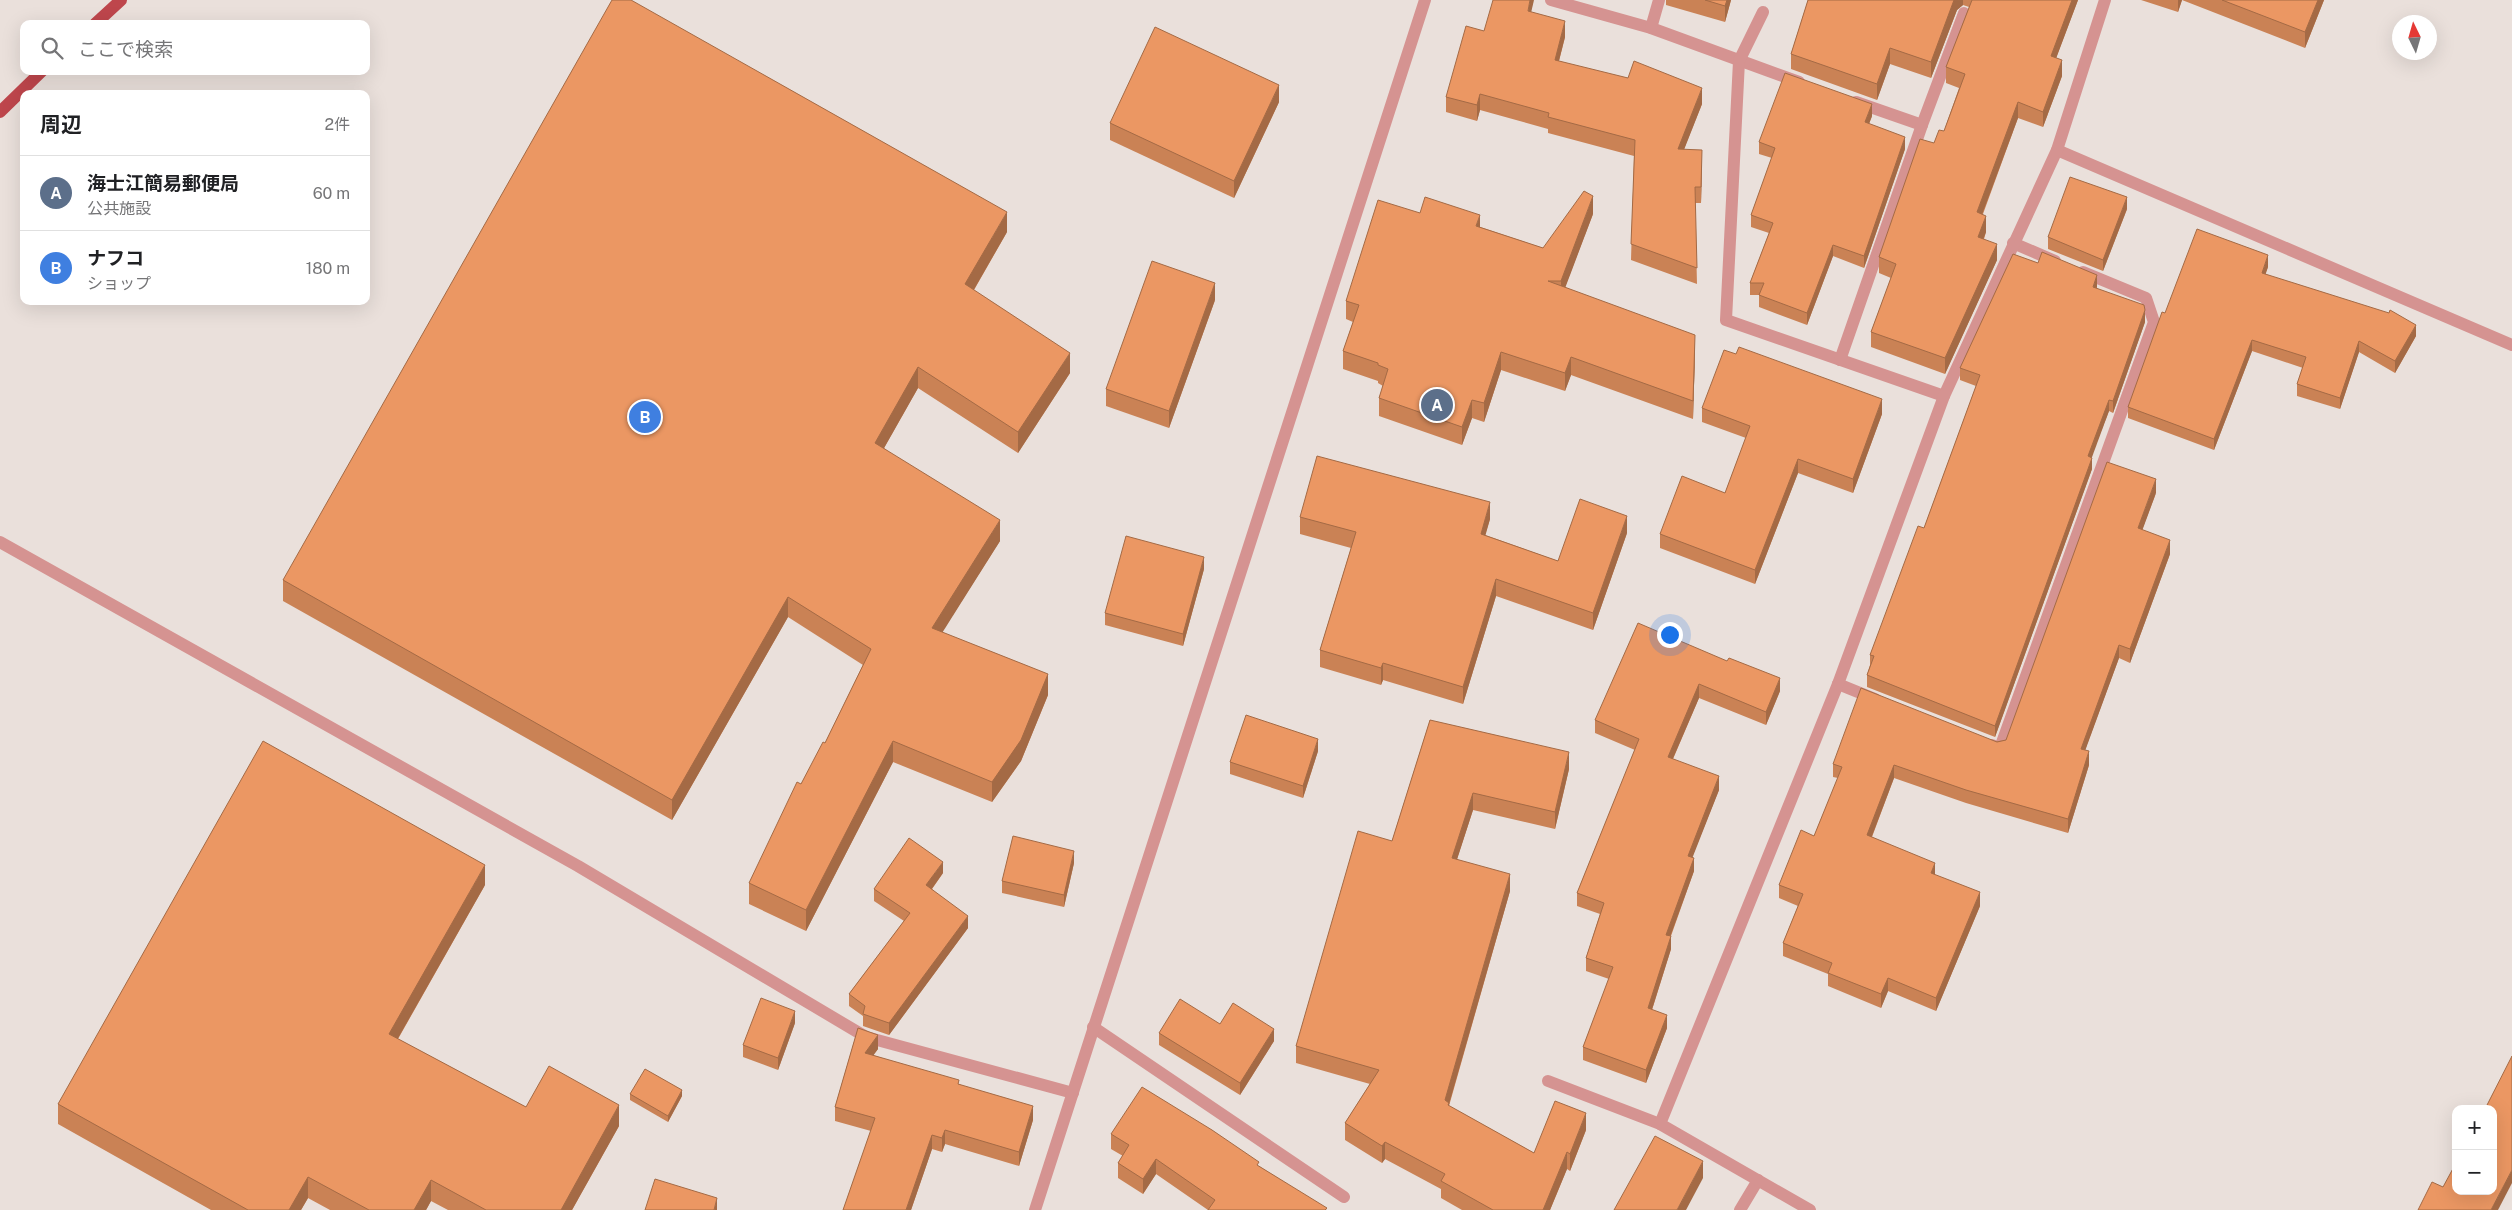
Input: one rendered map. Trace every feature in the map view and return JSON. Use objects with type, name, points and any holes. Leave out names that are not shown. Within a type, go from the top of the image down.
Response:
[{"type":"main road","points":[[99,20],[121,0]]},
{"type":"main road","points":[[23,90],[38,75]]},
{"type":"main road","points":[[0,112],[20,92]]},
{"type":"street","points":[[1035,1210],[1425,0]]},
{"type":"street","points":[[1551,0],[1651,28],[1812,87]]},
{"type":"street","points":[[1651,28],[1659,0]]},
{"type":"street","points":[[1660,1124],[1838,684],[1944,396],[2057,150],[2105,0]]},
{"type":"street","points":[[1763,12],[1739,61],[1726,320],[1944,396]]},
{"type":"street","points":[[1840,360],[1922,125],[1964,14]]},
{"type":"street","points":[[1840,96],[1922,125]]},
{"type":"street","points":[[2057,150],[2512,346]]},
{"type":"street","points":[[1982,741],[2000,748],[2154,322],[2146,298],[2014,243]]},
{"type":"street","points":[[0,542],[578,866],[866,1037],[1073,1092]]},
{"type":"street","points":[[1838,684],[1892,705]]},
{"type":"street","points":[[1094,1027],[1344,1197]]},
{"type":"street","points":[[1548,1081],[1660,1124],[1810,1210]]},
{"type":"street","points":[[1740,1210],[1758,1180]]},
{"type":"building","points":[[612,0],[631,0],[1007,212],[965,284],[1070,353],[1018,432],[918,367],[875,443],[1000,520],[932,628],[1048,674],[1021,740],[992,782],[893,741],[806,910],[749,883],[797,782],[801,784],[823,742],[825,743],[871,649],[788,597],[672,800],[283,580]]},
{"type":"building","points":[[1493,0],[1530,0],[1528,11],[1565,21],[1555,60],[1628,78],[1634,61],[1702,88],[1678,149],[1702,150],[1701,187],[1695,187],[1697,268],[1631,244],[1635,140],[1548,117],[1549,113],[1480,94],[1477,105],[1446,97],[1466,26],[1484,31]]},
{"type":"building","points":[[1705,0],[1727,0],[1725,6]]},
{"type":"building","points":[[1808,0],[1954,0],[1931,62],[1890,48],[1877,84],[1791,54]]},
{"type":"building","points":[[1972,0],[2072,0],[2051,56],[2062,60],[2043,112],[2018,102],[1977,212],[1986,216],[1978,237],[1997,244],[1945,358],[1871,332],[1896,264],[1879,257],[1920,139],[1934,143],[1939,130],[1944,131],[1965,74],[1946,67]]},
{"type":"building","points":[[2222,0],[2318,0],[2305,32]]},
{"type":"building","points":[[1155,27],[1279,85],[1234,181],[1110,123]]},
{"type":"building","points":[[1785,73],[1872,104],[1865,122],[1905,137],[1864,256],[1833,245],[1807,313],[1759,295],[1764,283],[1750,283],[1773,223],[1751,215],[1775,148],[1759,142]]},
{"type":"building","points":[[2070,177],[2127,197],[2103,260],[2048,237]]},
{"type":"building","points":[[1584,191],[1593,196],[1561,281],[1548,281],[1695,335],[1693,401],[1571,357],[1565,373],[1501,352],[1484,403],[1472,400],[1462,427],[1379,398],[1388,369],[1378,365],[1378,363],[1343,351],[1359,305],[1346,301],[1378,200],[1420,213],[1425,197],[1480,215],[1476,226],[1543,248]]},
{"type":"building","points":[[2197,229],[2268,255],[2262,273],[2389,313],[2390,310],[2416,325],[2395,361],[2359,341],[2340,398],[2297,384],[2306,357],[2252,340],[2214,439],[2128,407],[2162,312],[2165,313]]},
{"type":"building","points":[[2042,252],[2097,275],[2093,287],[2144,305],[2145,310],[2113,401],[2109,400],[2088,456],[2092,458],[1995,726],[1867,675],[1874,656],[1870,655],[1918,526],[1924,528],[1980,375],[1960,368],[2013,254],[2038,263]]},
{"type":"building","points":[[1152,261],[1215,283],[1169,411],[1106,389]]},
{"type":"building","points":[[1739,347],[1882,399],[1853,479],[1798,459],[1755,570],[1660,534],[1682,476],[1725,493],[1750,426],[1702,408],[1724,350],[1736,354]]},
{"type":"building","points":[[1317,456],[1490,502],[1481,534],[1558,561],[1580,499],[1627,516],[1593,613],[1496,579],[1463,687],[1383,663],[1381,668],[1320,650],[1356,532],[1300,517]]},
{"type":"building","points":[[2107,462],[2156,479],[2138,528],[2170,540],[2130,649],[2119,645],[2081,749],[2089,751],[2068,819],[1966,790],[1894,765],[1867,835],[1935,863],[1931,873],[1980,892],[1936,998],[1888,978],[1881,994],[1828,973],[1832,963],[1783,943],[1803,894],[1779,885],[1801,830],[1814,836],[1842,767],[1833,764],[1861,688],[1997,742],[2006,740]]},
{"type":"building","points":[[1126,536],[1204,557],[1183,634],[1105,613]]},
{"type":"building","points":[[1638,623],[1727,661],[1729,658],[1780,678],[1766,712],[1699,684],[1668,757],[1719,776],[1688,856],[1694,858],[1666,935],[1671,936],[1648,1008],[1667,1015],[1646,1070],[1583,1047],[1613,967],[1586,958],[1604,903],[1577,893],[1639,739],[1595,720]]},
{"type":"building","points":[[1246,715],[1318,739],[1303,786],[1230,762]]},
{"type":"building","points":[[1430,720],[1569,752],[1555,812],[1473,793],[1452,858],[1510,874],[1445,1100],[1449,1103],[1448,1105],[1534,1153],[1555,1101],[1586,1113],[1570,1154],[1567,1152],[1543,1210],[1493,1210],[1441,1181],[1445,1174],[1385,1142],[1382,1146],[1345,1123],[1379,1070],[1296,1046],[1358,831],[1392,841]]},
{"type":"building","points":[[263,741],[485,865],[389,1034],[526,1107],[549,1066],[619,1105],[561,1210],[486,1210],[431,1180],[414,1210],[369,1210],[308,1177],[289,1210],[248,1210],[58,1104]]},
{"type":"building","points":[[1013,836],[1074,851],[1064,895],[1002,881]]},
{"type":"building","points":[[909,838],[943,862],[926,885],[968,916],[889,1023],[863,1014],[865,1006],[849,994],[910,913],[874,889]]},
{"type":"building","points":[[761,998],[795,1011],[778,1058],[743,1045]]},
{"type":"building","points":[[1180,999],[1220,1024],[1233,1003],[1274,1029],[1240,1083],[1159,1033]]},
{"type":"building","points":[[858,1028],[878,1035],[865,1053],[959,1080],[958,1084],[1033,1106],[1019,1152],[945,1130],[942,1138],[932,1135],[906,1210],[843,1210],[875,1118],[835,1107]]},
{"type":"building","points":[[2512,1056],[2512,1170],[2491,1210],[2418,1210],[2432,1182],[2443,1187],[2452,1170],[2452,1195],[2497,1195],[2497,1105],[2487,1105]]},
{"type":"building","points":[[645,1069],[682,1090],[668,1116],[630,1094]]},
{"type":"building","points":[[1142,1087],[1212,1130],[1259,1162],[1257,1165],[1327,1208],[1325,1210],[1208,1210],[1215,1200],[1156,1159],[1143,1179],[1118,1163],[1129,1145],[1111,1134]]},
{"type":"building","points":[[1655,1136],[1703,1161],[1677,1210],[1614,1210]]},
{"type":"building","points":[[655,1179],[717,1198],[714,1210],[645,1210]]},
{"type":"place","name":"海士江簡易郵便局","points":[[1437,405]]},
{"type":"place","name":"ナフコ","points":[[645,417]]}]
